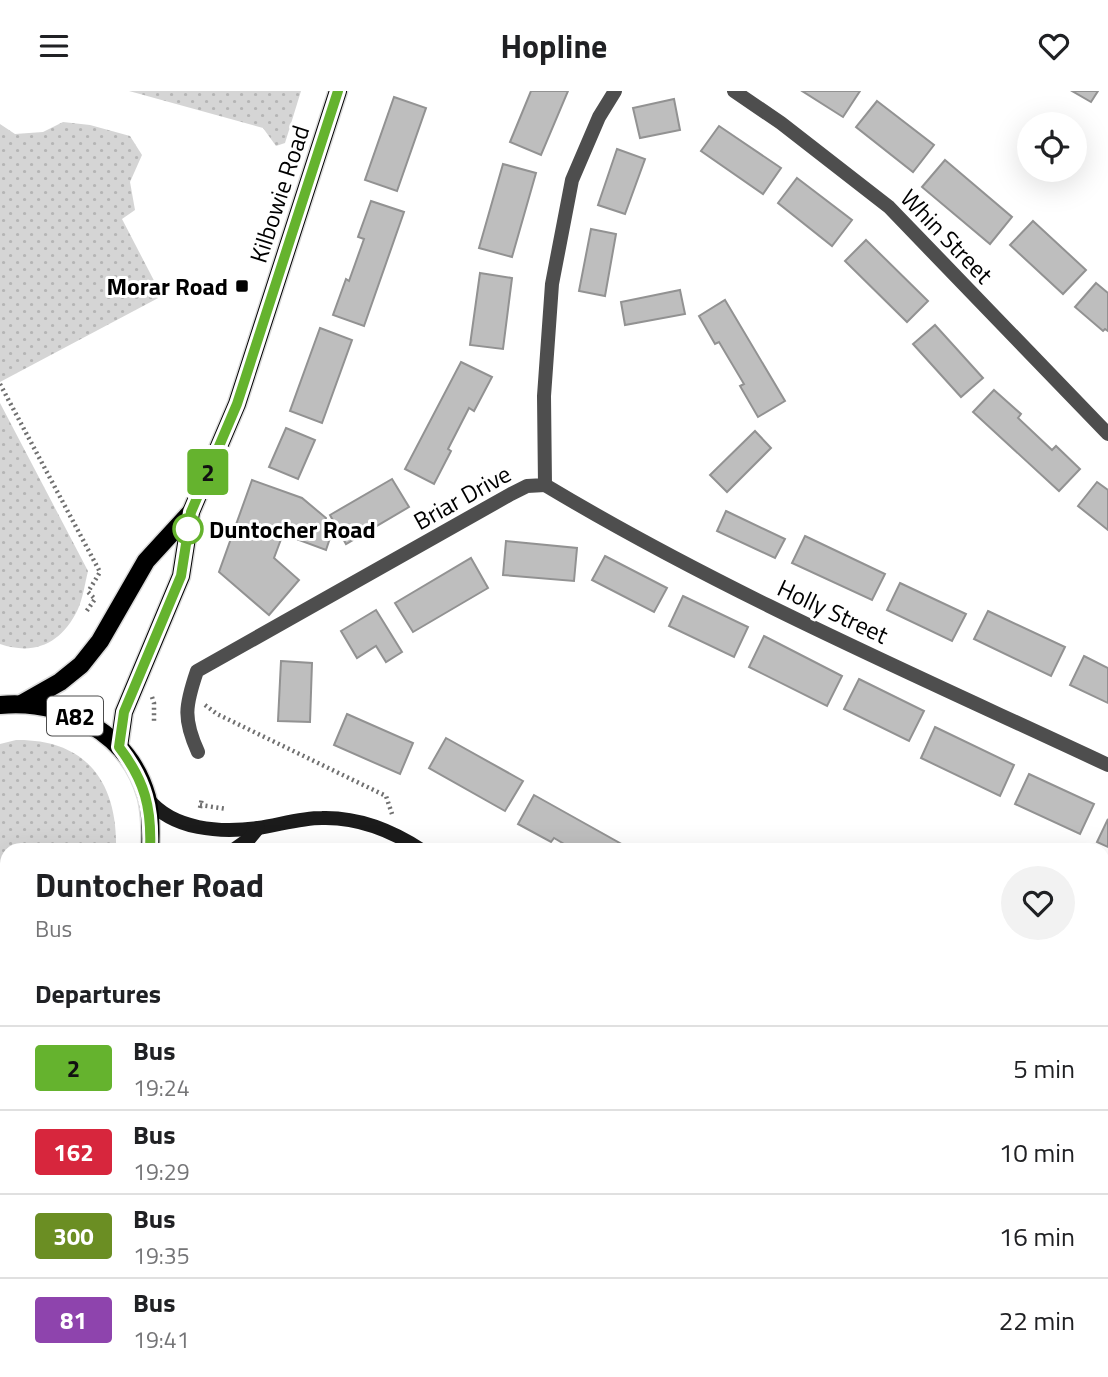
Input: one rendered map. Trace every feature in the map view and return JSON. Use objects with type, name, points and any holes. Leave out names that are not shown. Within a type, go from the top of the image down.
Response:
[{"type":"main road","name":"Kilbowie Road","points":[[119,747],[124,712],[181,576],[191,512],[237,404],[338,91]]},
{"type":"main road","points":[[23,703],[60,682],[81,665],[100,641],[146,561],[191,512]]},
{"type":"main road","name":"A82","points":[[0,705],[23,703],[75,715],[101,730],[119,747],[136,772],[147,798],[150,843]]},
{"type":"main road","points":[[147,798],[158,811],[169,818],[210,829],[258,828],[286,821],[323,818],[361,822],[398,834],[411,843]]},
{"type":"main road","points":[[243,843],[258,828]]},
{"type":"street","name":"Briar Drive","points":[[198,753],[188,731],[186,719],[186,703],[197,671],[527,486],[545,485],[544,396],[552,284],[572,180],[599,117],[615,91]]},
{"type":"street","name":"Whin Street","points":[[734,91],[781,123],[888,207],[1108,434]]},
{"type":"street","name":"Holly Street","points":[[545,485],[602,519],[762,603],[1108,765]]},
{"type":"path","points":[[0,384],[100,572],[88,592],[95,599],[86,613]]},
{"type":"path","points":[[201,699],[206,708],[217,714],[386,796],[398,834]]},
{"type":"shaded area","points":[[129,91],[301,91],[285,143],[276,146],[263,128]]},
{"type":"shaded area","points":[[63,122],[90,125],[130,136],[142,155],[130,182],[135,210],[122,219],[162,296],[0,382],[0,124],[15,134],[43,132]]},
{"type":"shaded area","points":[[0,403],[88,571],[80,605],[71,621],[56,638],[36,647],[0,644]]},
{"type":"shaded area","points":[[16,740],[41,742],[62,747],[79,757],[93,769],[104,785],[111,804],[116,843],[0,843],[0,744]]},
{"type":"building","points":[[531,91],[568,91],[541,155],[510,142]]},
{"type":"building","points":[[802,91],[860,91],[843,117]]},
{"type":"building","points":[[1072,91],[1098,91],[1091,102]]},
{"type":"building","points":[[394,97],[426,108],[397,191],[365,180]]},
{"type":"building","points":[[674,99],[680,130],[640,138],[633,108]]},
{"type":"building","points":[[877,101],[934,145],[913,172],[856,127]]},
{"type":"building","points":[[719,126],[781,168],[763,194],[701,151]]},
{"type":"building","points":[[617,149],[645,159],[625,214],[598,205]]},
{"type":"building","points":[[945,160],[1012,217],[990,244],[922,187]]},
{"type":"building","points":[[503,164],[536,173],[512,257],[479,248]]},
{"type":"building","points":[[797,178],[852,220],[832,246],[778,203]]},
{"type":"building","points":[[371,201],[404,212],[364,326],[333,315],[364,239],[358,237]]},
{"type":"building","points":[[1033,221],[1086,270],[1063,294],[1010,245]]},
{"type":"building","points":[[591,229],[616,234],[605,296],[579,291]]},
{"type":"building","points":[[866,240],[928,301],[907,322],[845,261]]},
{"type":"building","points":[[480,273],[512,278],[503,349],[470,345]]},
{"type":"building","points":[[1096,283],[1108,293],[1108,331],[1103,331],[1075,307]]},
{"type":"building","points":[[680,290],[685,314],[625,325],[621,302]]},
{"type":"building","points":[[725,300],[785,401],[758,417],[740,386],[744,384],[719,342],[715,344],[699,316]]},
{"type":"building","points":[[935,325],[983,378],[961,397],[913,344]]},
{"type":"building","points":[[320,328],[352,340],[322,423],[290,411]]},
{"type":"building","points":[[461,362],[492,377],[474,411],[469,408],[434,484],[405,469]]},
{"type":"building","points":[[994,390],[1021,414],[1018,418],[1052,450],[1056,446],[1080,469],[1059,491],[973,412]]},
{"type":"building","points":[[286,428],[315,440],[298,479],[269,467]]},
{"type":"building","points":[[755,431],[771,448],[727,492],[710,475]]},
{"type":"building","points":[[392,479],[409,507],[346,544],[330,515]]},
{"type":"building","points":[[252,480],[302,498],[326,518],[323,527],[331,535],[326,550],[283,534],[274,558],[299,580],[269,615],[219,572]]},
{"type":"building","points":[[1097,482],[1108,490],[1108,530],[1078,506]]},
{"type":"building","points":[[726,511],[785,539],[775,558],[717,531]]},
{"type":"building","points":[[805,536],[885,574],[872,600],[792,563]]},
{"type":"building","points":[[506,541],[577,548],[574,581],[503,575]]},
{"type":"building","points":[[605,556],[667,588],[654,612],[592,580]]},
{"type":"building","points":[[471,558],[488,588],[413,632],[395,603]]},
{"type":"building","points":[[900,583],[966,614],[952,641],[887,610]]},
{"type":"building","points":[[683,596],[748,627],[734,657],[669,626]]},
{"type":"building","points":[[376,610],[402,652],[386,662],[376,646],[357,658],[341,631]]},
{"type":"building","points":[[988,611],[1065,647],[1051,676],[974,639]]},
{"type":"building","points":[[764,636],[842,676],[827,706],[749,667]]},
{"type":"building","points":[[1084,656],[1108,668],[1108,703],[1070,685]]},
{"type":"building","points":[[281,661],[312,663],[310,722],[278,721]]},
{"type":"building","points":[[859,679],[924,711],[909,741],[844,709]]},
{"type":"building","points":[[347,714],[413,743],[400,774],[334,745]]},
{"type":"building","points":[[935,727],[1014,765],[1000,796],[921,758]]},
{"type":"building","points":[[446,738],[523,781],[505,811],[429,768]]},
{"type":"building","points":[[1029,774],[1094,804],[1080,834],[1015,804]]},
{"type":"building","points":[[534,795],[620,843],[562,843],[554,838],[551,842],[518,824]]},
{"type":"building","points":[[1108,819],[1108,843],[1097,842]]},
{"type":"bus line","name":"2","points":[[150,843],[147,798],[136,772],[119,747],[124,712],[181,576],[191,512],[237,404],[338,91]]},
{"type":"place","name":"Morar Road","points":[[242,286]]},
{"type":"place","name":"Duntocher Road","points":[[188,529]]}]
